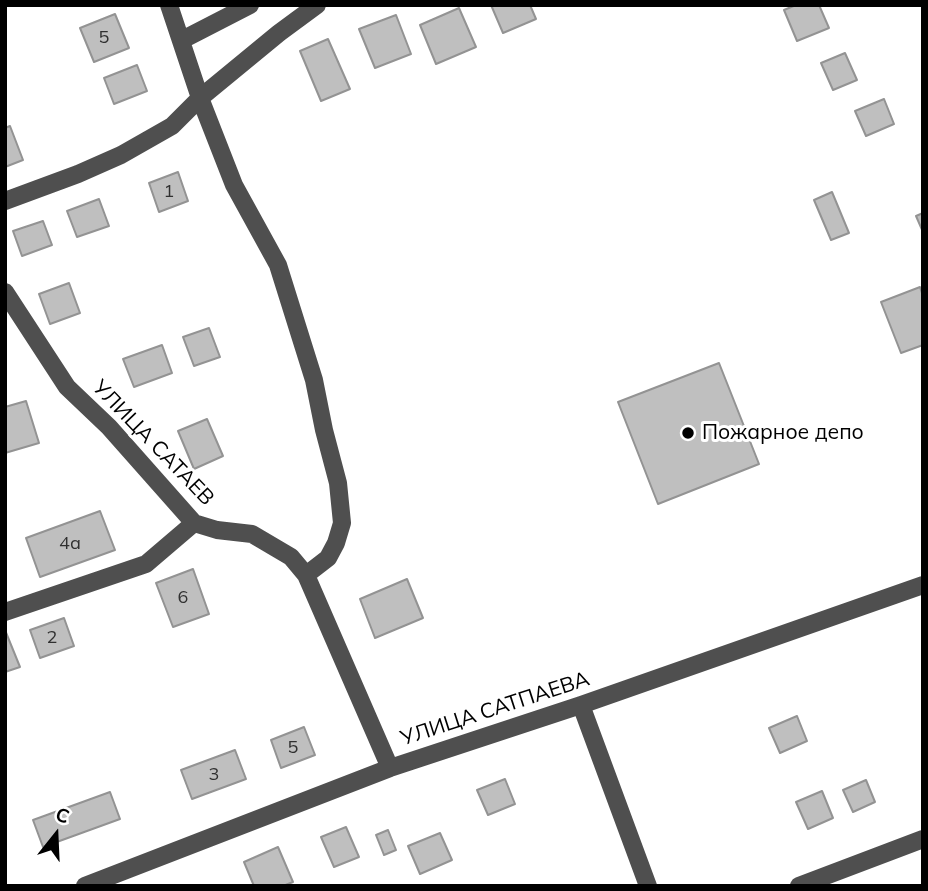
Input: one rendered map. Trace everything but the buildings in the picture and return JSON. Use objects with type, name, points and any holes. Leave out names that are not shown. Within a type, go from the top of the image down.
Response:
[{"type":"street","points":[[169,5],[200,99],[234,185],[278,265],[314,380],[338,483],[342,523],[336,543],[327,558],[306,575]]},
{"type":"street","points":[[182,40],[250,5]]},
{"type":"street","points":[[5,201],[121,155],[172,126],[279,33],[317,5]]},
{"type":"street","name":"УЛИЦА САТАЕВ","points":[[5,292],[67,387],[109,427],[194,523],[217,530],[252,534],[291,557],[306,575],[390,768]]},
{"type":"street","points":[[5,612],[146,564],[194,523]]},
{"type":"street","name":"УЛИЦА САТПАЕВА","points":[[85,886],[390,768],[581,705],[923,586]]},
{"type":"street","points":[[581,705],[648,886]]},
{"type":"street","points":[[799,886],[923,839]]},
{"type":"place","name":"Пожарное депо","points":[[688,433]]}]
